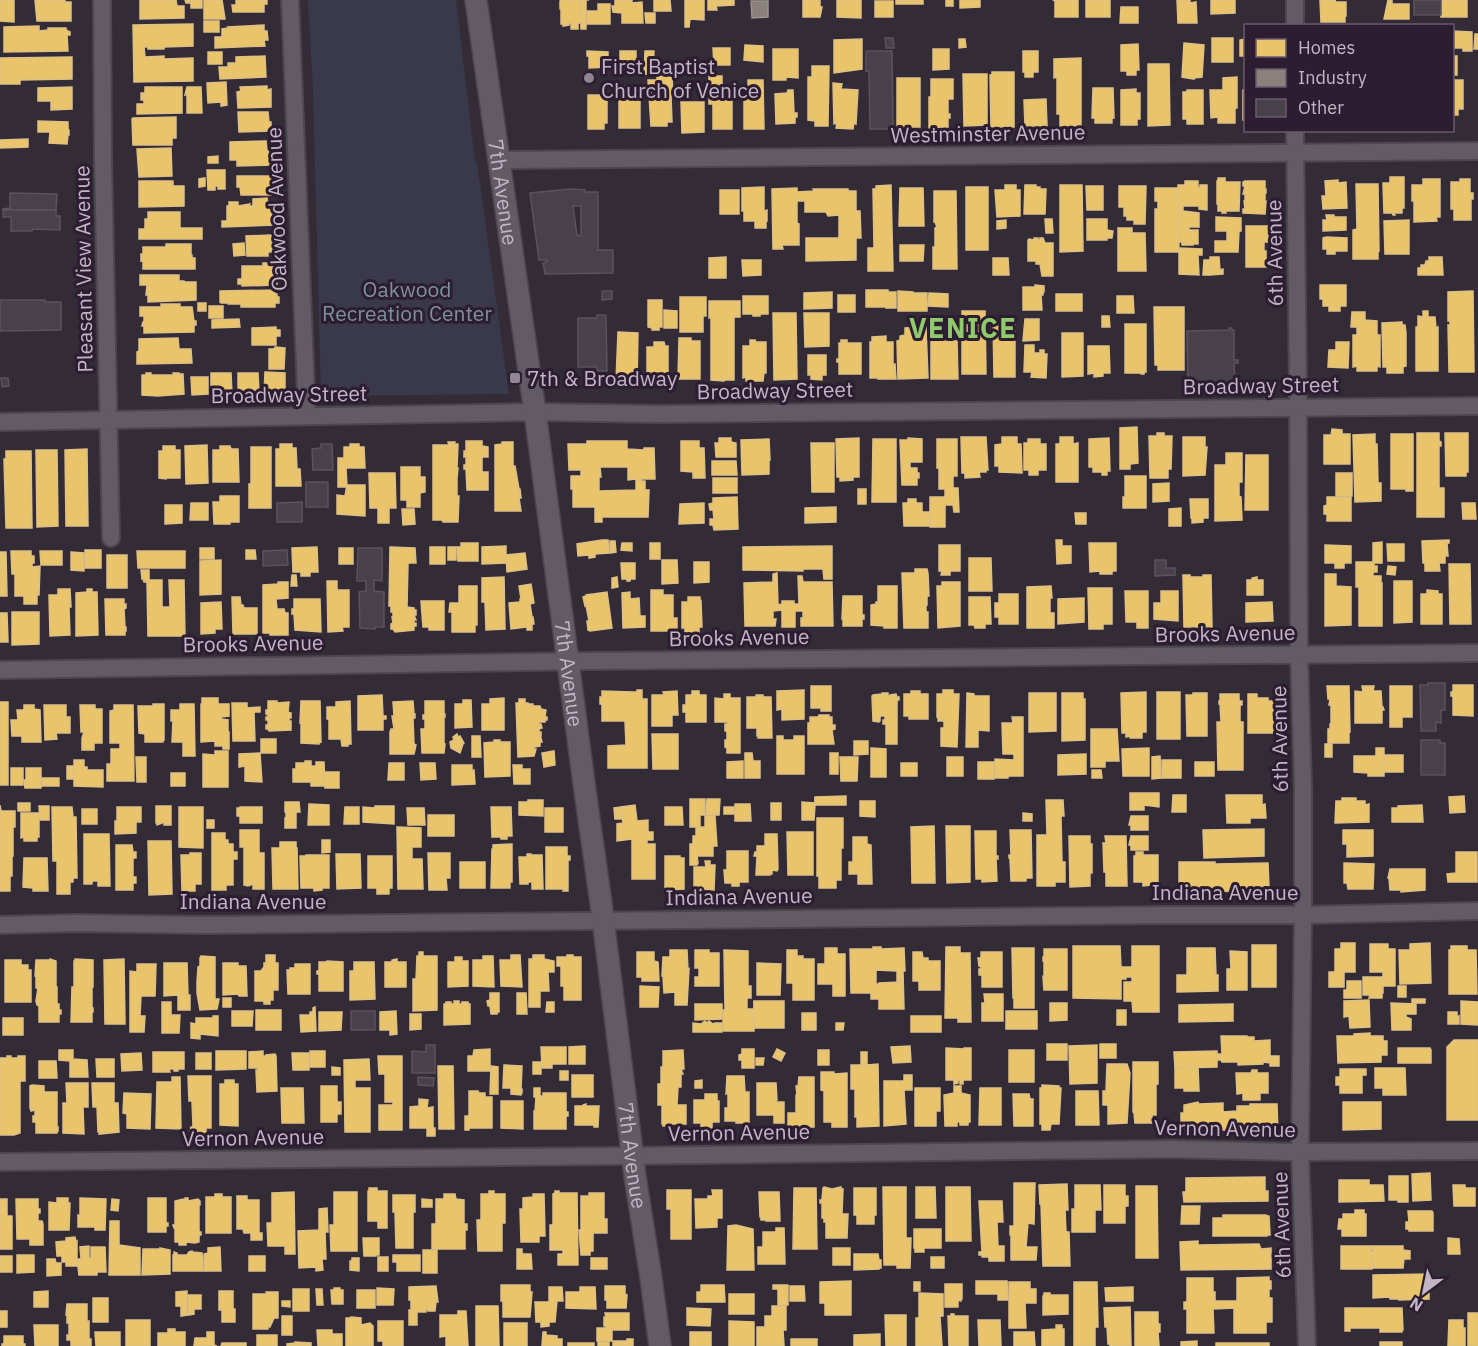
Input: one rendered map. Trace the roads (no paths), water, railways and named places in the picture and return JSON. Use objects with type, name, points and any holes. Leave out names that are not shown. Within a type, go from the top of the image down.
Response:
[{"type":"street","name":"Pleasant View Avenue","points":[[102,0],[111,538]]},
{"type":"street","name":"Oakwood Avenue","points":[[290,0],[307,416]]},
{"type":"street","name":"7th Avenue","points":[[476,0],[535,412],[660,1346]]},
{"type":"street","points":[[1295,0],[1295,24]]},
{"type":"street","name":"6th Avenue","points":[[1295,132],[1299,654],[1303,787],[1300,1152],[1307,1346]]},
{"type":"street","name":"Westminster Avenue","points":[[498,160],[1478,151]]},
{"type":"street","name":"Broadway Street","points":[[0,422],[535,412],[659,414],[1478,406]]},
{"type":"street","name":"Brooks Avenue","points":[[0,670],[568,661],[1478,653]]},
{"type":"street","name":"Indiana Avenue","points":[[0,925],[1303,915],[1478,911]]},
{"type":"street","name":"Vernon Avenue","points":[[0,1162],[1170,1149],[1300,1152],[1478,1151]]},
{"type":"place","name":"First Baptist Church of Venice","points":[[589,78]]},
{"type":"place","name":"7th & Broadway","points":[[515,378]]},
{"type":"district","name":"VENICE","points":[[963,327]]},
{"type":"park label","name":"Oakwood Recreation Center","points":[[407,301]]}]
